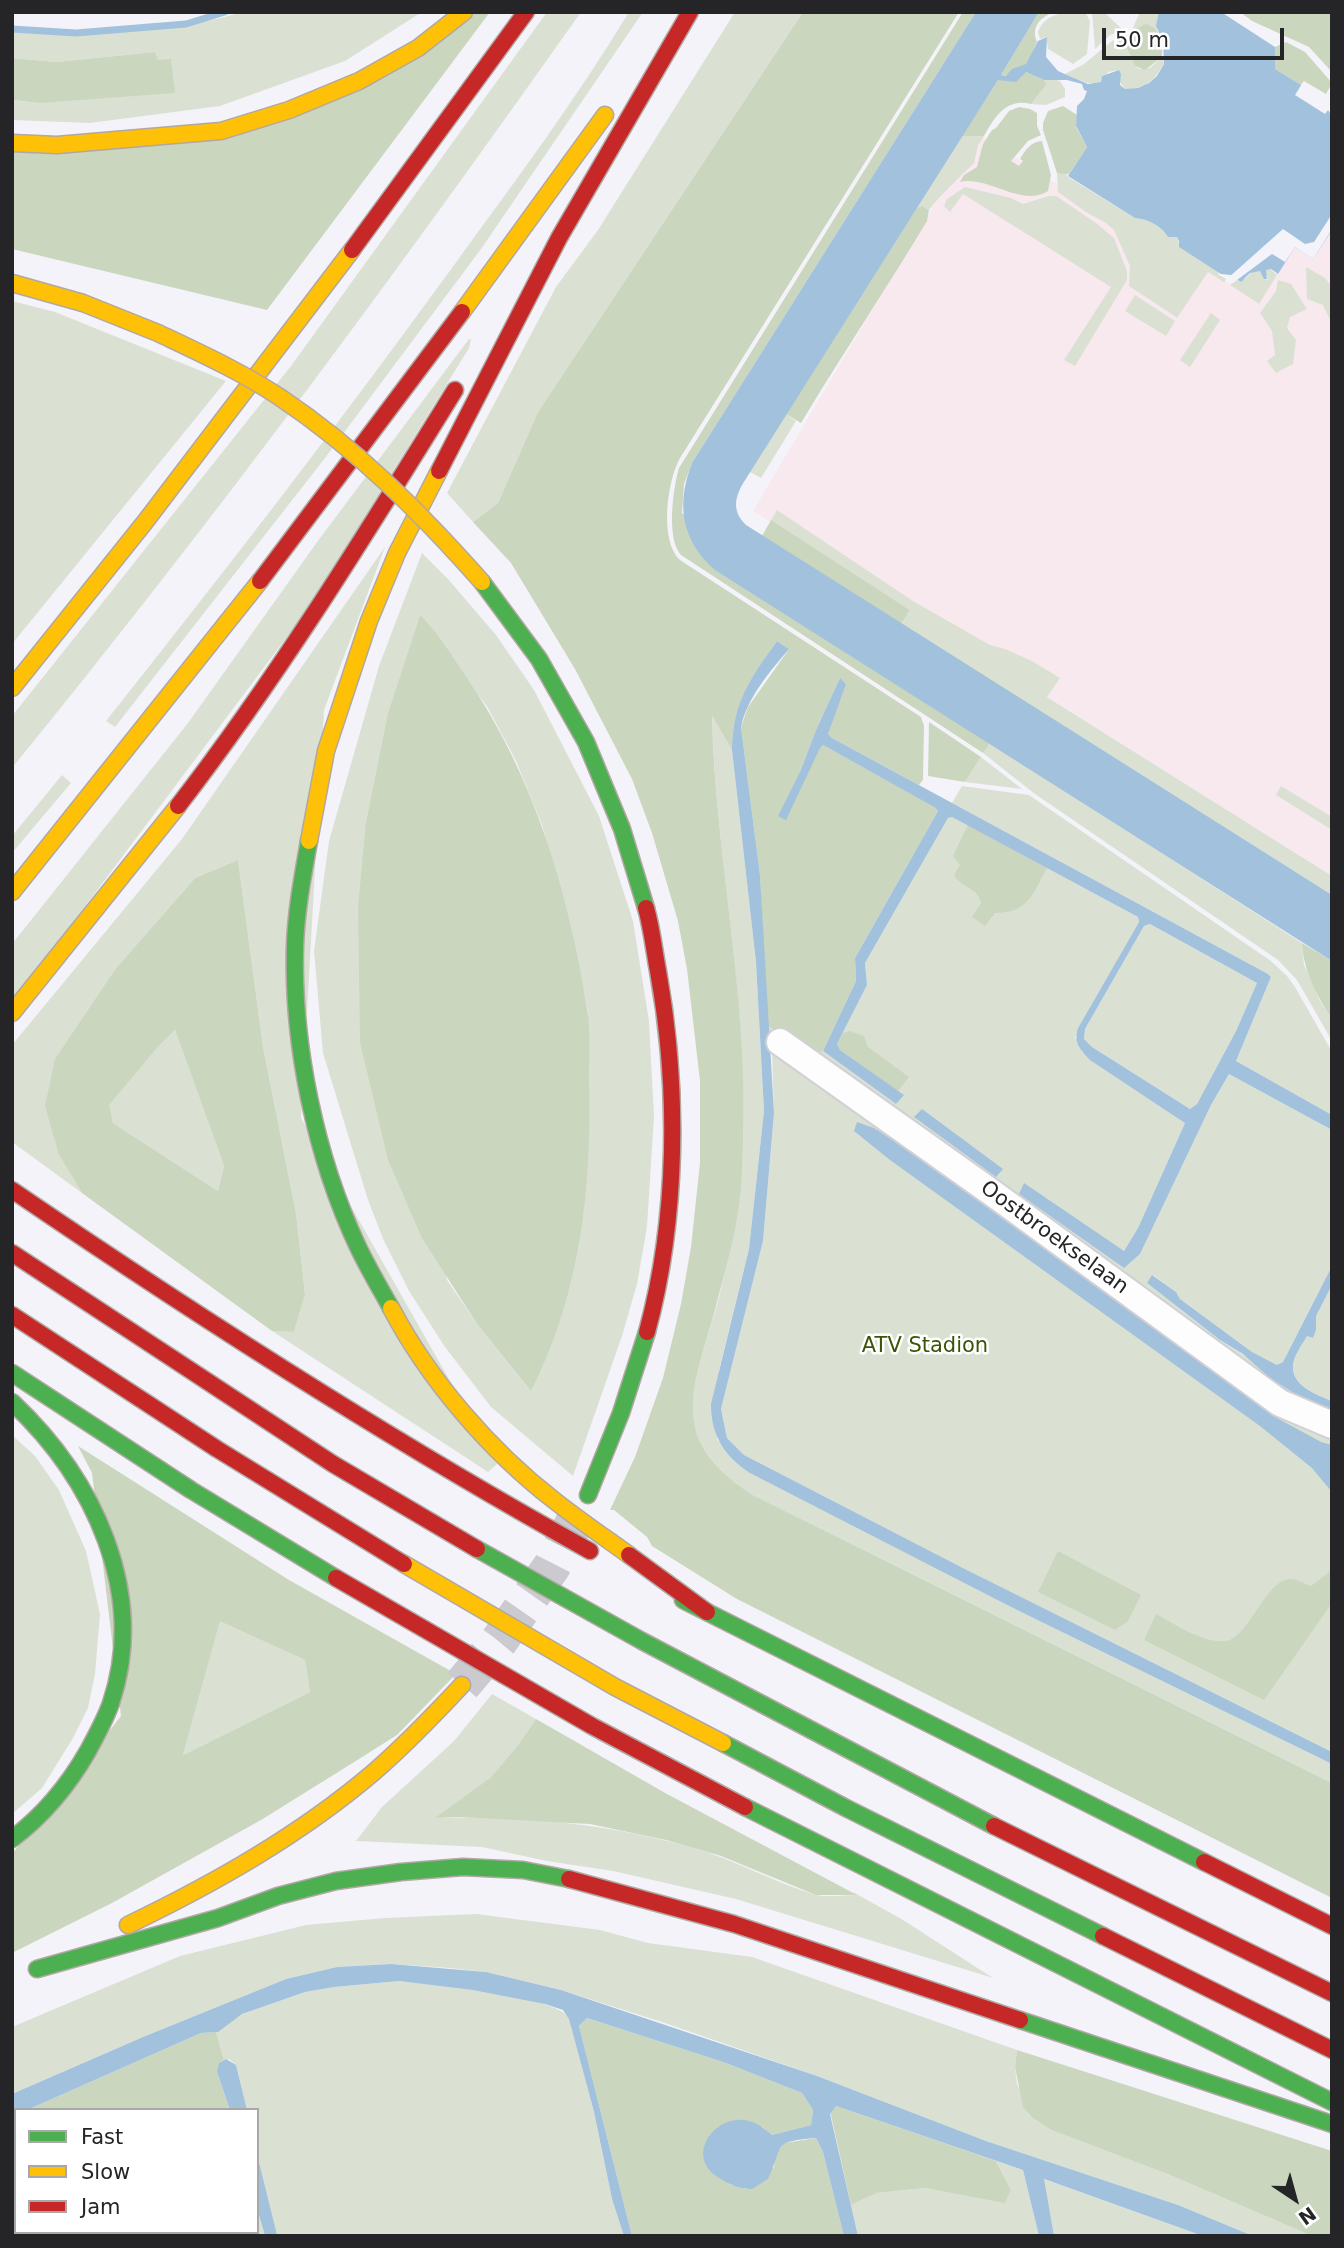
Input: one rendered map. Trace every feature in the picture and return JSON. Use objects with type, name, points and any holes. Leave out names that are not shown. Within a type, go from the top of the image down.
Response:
[{"type":"highway","points":[[12,143],[57,145],[220,131],[289,110],[359,81],[418,48],[464,12]]},
{"type":"highway","points":[[12,688],[109,570],[315,302],[526,12]]},
{"type":"highway","points":[[639,68],[679,12]]},
{"type":"highway","points":[[690,12],[559,238],[397,553],[369,621],[326,751],[301,884],[295,946],[297,1005],[313,1113],[335,1189],[359,1247],[398,1322],[472,1424],[510,1462],[553,1500],[707,1612]]},
{"type":"highway","points":[[12,892],[240,606],[464,312],[615,101]]},
{"type":"highway","points":[[483,349],[559,238]]},
{"type":"highway","points":[[12,283],[83,303],[158,333],[256,383],[336,437],[418,510],[482,582],[537,654],[592,755],[625,834],[648,911],[669,1030],[672,1177],[655,1298],[636,1377],[588,1494]]},
{"type":"highway","points":[[12,1013],[141,856],[244,719],[356,550],[460,382]]},
{"type":"highway","points":[[12,1190],[181,1305],[491,1498],[707,1612],[1332,1926]]},
{"type":"highway","points":[[12,1253],[333,1464],[467,1544],[654,1647],[1043,1852],[1332,1993]]},
{"type":"highway","points":[[12,1315],[217,1449],[443,1588],[615,1687],[858,1814],[1332,2050]]},
{"type":"highway","points":[[12,1373],[191,1490],[416,1626],[592,1726],[817,1845],[1332,2102]]},
{"type":"highway","points":[[12,1402],[58,1450],[84,1488],[108,1546],[118,1580],[123,1612],[121,1654],[114,1695],[97,1736],[77,1771],[55,1801],[29,1827],[12,1839]]},
{"type":"highway","points":[[462,1685],[381,1766],[300,1827],[245,1863],[174,1903],[30,1971],[218,1919],[278,1896],[336,1881],[463,1867],[523,1870],[588,1883],[734,1924],[1332,2124]]},
{"type":"street","name":"Oostbroekselaan","points":[[780,1042],[998,1196],[1280,1403],[1332,1425]]},
{"type":"shaded area","points":[[981,136],[1057,184],[1211,271],[1258,304],[1295,247],[1313,259],[1332,230],[1332,876],[753,511],[936,202]]},
{"type":"green space","points":[[243,12],[422,12],[345,61],[220,106],[90,123],[12,120],[12,100],[39,103],[158,60],[155,52],[56,62],[12,58],[12,32],[128,31],[186,25]]},
{"type":"green space","points":[[476,12],[490,12],[267,310],[12,249],[12,147],[229,137]]},
{"type":"green space","points":[[547,12],[581,12],[303,395],[160,583],[12,768],[12,716],[291,366]]},
{"type":"green space","points":[[629,12],[643,12],[481,249],[325,458],[115,727],[106,721],[284,493],[414,319],[546,138]]},
{"type":"green space","points":[[735,12],[803,12],[538,412],[498,503],[473,522],[447,493],[556,287],[598,230]]},
{"type":"green space","points":[[803,12],[959,12],[680,458],[669,495],[669,539],[680,560],[921,717],[924,726],[923,780],[919,785],[828,734],[840,678],[800,772],[823,745],[937,808],[938,811],[855,958],[856,981],[823,1051],[812,1057],[767,1025],[760,875],[741,727],[748,707],[789,649],[777,641],[759,666],[740,705],[732,750],[712,715],[714,768],[741,1034],[743,1142],[737,1217],[696,1378],[694,1424],[705,1451],[724,1473],[751,1494],[1332,1783],[1332,1898],[737,1599],[652,1546],[647,1537],[614,1510],[610,1510],[635,1457],[663,1378],[681,1304],[691,1247],[700,1163],[700,1081],[687,969],[678,921],[652,833],[632,779],[575,669],[511,563],[473,522],[498,503],[538,412]]},
{"type":"green space","points":[[963,12],[976,12],[692,463],[684,484],[682,513],[841,649],[990,743],[983,753],[681,555],[676,547],[672,526],[673,500],[679,468]]},
{"type":"green space","points":[[1039,12],[1053,12],[1037,24],[1037,42],[1028,62],[1007,76],[1001,75]]},
{"type":"green space","points":[[1085,12],[1090,21],[1087,54],[1073,64],[1048,49],[1046,37],[1040,39],[1038,32],[1041,25],[1051,17]]},
{"type":"green space","points":[[1092,12],[1104,12],[1123,30],[1110,35],[1095,49]]},
{"type":"green space","points":[[1140,12],[1159,12],[1157,30],[1150,25],[1135,30],[1125,44],[1139,69],[1150,68],[1162,57],[1164,63],[1149,83],[1125,89],[1120,82],[1119,70],[1108,72],[1103,75],[1101,82],[1096,83],[1065,74],[1084,64],[1112,41],[1131,32]]},
{"type":"green space","points":[[1240,12],[1327,12],[1332,15],[1332,72],[1309,47],[1252,21]]},
{"type":"green space","points":[[1145,24],[1158,32],[1162,41],[1162,57],[1145,70],[1135,66],[1125,44],[1135,30]]},
{"type":"green space","points":[[1286,42],[1305,52],[1332,83],[1326,94],[1304,81],[1301,85],[1275,69],[1275,47]]},
{"type":"green space","points":[[155,52],[158,60],[171,59],[175,93],[39,103],[12,100],[12,58],[56,62]]},
{"type":"green space","points":[[1026,72],[1044,80],[1046,85],[1031,104],[1008,106],[997,116],[984,136],[962,136],[998,80]]},
{"type":"green space","points":[[1044,80],[1060,81],[1065,89],[1065,97],[1046,105],[1031,104],[1045,86]]},
{"type":"green space","points":[[1063,106],[1077,115],[1076,127],[1087,147],[1069,174],[1057,173],[1043,130],[1048,111]]},
{"type":"green space","points":[[1019,107],[1037,113],[1037,126],[1041,135],[1028,141],[1011,161],[1019,166],[1027,149],[1042,141],[1051,175],[1048,191],[1027,196],[982,183],[960,182],[964,175],[977,167],[983,144],[992,130],[1009,111]]},
{"type":"green space","points":[[962,136],[984,136],[978,145],[974,163],[929,210],[922,206],[917,208]]},
{"type":"green space","points":[[1057,173],[1066,173],[1068,177],[1135,218],[1154,223],[1168,236],[1177,237],[1180,247],[1226,279],[1224,282],[1208,272],[1177,318],[1129,286],[1130,266],[1114,230],[1058,192]]},
{"type":"green space","points":[[965,187],[1011,198],[1023,204],[1056,196],[1114,238],[1127,271],[1127,280],[1075,366],[1064,360],[1111,287],[963,194],[950,212],[944,206],[947,199]]},
{"type":"green space","points":[[922,206],[929,210],[927,221],[801,423],[786,414],[917,208]]},
{"type":"green space","points":[[1306,267],[1325,278],[1332,287],[1332,324],[1323,305],[1307,299]]},
{"type":"green space","points":[[1269,268],[1277,275],[1259,304],[1230,285],[1236,280],[1245,279],[1252,272],[1260,271],[1266,280],[1265,271]]},
{"type":"green space","points":[[1278,280],[1291,284],[1307,309],[1290,317],[1287,328],[1296,340],[1293,364],[1276,373],[1267,361],[1275,355],[1272,331],[1260,313],[1276,291]]},
{"type":"green space","points":[[1135,295],[1175,321],[1166,336],[1125,311]]},
{"type":"green space","points":[[12,301],[55,312],[226,381],[12,644]]},
{"type":"green space","points":[[1211,313],[1220,320],[1190,367],[1180,360]]},
{"type":"green space","points":[[469,339],[469,348],[310,606],[12,1004],[12,944],[188,723],[320,538]]},
{"type":"green space","points":[[786,414],[796,421],[761,478],[750,472]]},
{"type":"green space","points":[[777,510],[913,601],[990,645],[1032,661],[1060,678],[1047,697],[1332,876],[1332,895],[901,624],[910,610],[771,520]]},
{"type":"green space","points":[[771,520],[910,610],[901,624],[762,536]]},
{"type":"green space","points":[[385,547],[324,710],[301,1118],[497,1464],[488,1472],[272,1331],[294,1332],[305,1293],[296,1213],[263,1047],[238,860],[195,878],[117,967],[59,1155],[82,1193],[12,1142],[12,1045],[182,839]]},
{"type":"green space","points":[[422,553],[496,635],[534,690],[599,816],[633,921],[649,1021],[654,1116],[647,1227],[637,1284],[622,1336],[573,1476],[491,1407],[445,1347],[409,1291],[384,1241],[368,1200],[323,1053],[314,951],[329,841],[379,666]],"holes":[[[420,615],[488,708],[516,761],[542,825],[569,918],[588,1012],[531,1391],[477,1324],[447,1280],[366,821],[388,714]]]},
{"type":"green space","points":[[420,615],[445,645],[491,716],[530,795],[559,879],[588,1017],[588,1159],[580,1238],[562,1316],[531,1391],[477,1324],[422,1238],[388,1160],[360,1042],[358,907],[366,821],[388,713]]},
{"type":"green space","points":[[712,713],[732,750],[756,962],[764,1111],[749,1249],[719,1370],[717,1440],[908,1553],[1017,1610],[1332,1764],[1332,1783],[751,1494],[724,1473],[704,1451],[694,1424],[694,1390],[732,1239],[743,1141],[741,1033],[714,767]]},
{"type":"green space","points":[[929,722],[981,757],[965,782],[928,776]]},
{"type":"green space","points":[[990,743],[1302,943],[1304,965],[1319,999],[1332,1019],[1332,1041],[1297,980],[1278,960],[1035,794],[983,753]]},
{"type":"green space","points":[[981,757],[1022,789],[965,782]]},
{"type":"green space","points":[[62,775],[71,783],[12,853],[12,836]]},
{"type":"green space","points":[[962,786],[1029,795],[1271,961],[1295,987],[1332,1052],[1332,1115],[1236,1061],[1271,977],[1268,974],[952,803]]},
{"type":"green space","points":[[1281,786],[1332,817],[1332,830],[1276,795]]},
{"type":"green space","name":"ATV Stadion","points":[[952,817],[1138,917],[1139,922],[1078,1028],[1075,1038],[1185,1123],[1138,1228],[1124,1251],[1099,1236],[1123,1268],[1140,1254],[1211,1105],[1229,1074],[1332,1130],[1332,1266],[1283,1362],[1277,1365],[1252,1352],[1180,1299],[1176,1292],[1153,1275],[1147,1283],[1220,1340],[1332,1411],[1332,1752],[961,1567],[744,1455],[727,1438],[721,1409],[763,1241],[774,1113],[772,1051],[767,1025],[812,1057],[823,1051],[896,1104],[903,1095],[840,1050],[837,1044],[867,985],[865,963],[948,818]]},
{"type":"green space","points":[[968,825],[1047,868],[1023,905],[995,913],[985,926],[972,917],[981,903],[979,898],[954,875],[960,865],[953,856]]},
{"type":"green space","points":[[238,860],[263,1047],[296,1213],[305,1294],[294,1332],[272,1331],[82,1193],[59,1155],[45,1106],[55,1059],[117,967],[195,878]],"holes":[[[175,1030],[224,1166],[218,1191],[113,1123],[109,1105]]]},
{"type":"green space","points":[[1150,924],[1257,983],[1236,1031],[1197,1104],[1190,1109],[1092,1047],[1084,1039],[1085,1029],[1144,926]]},
{"type":"green space","points":[[1302,943],[1332,961],[1332,1019],[1312,983],[1305,964]]},
{"type":"green space","points":[[175,1030],[224,1166],[218,1191],[113,1123],[108,1105]]},
{"type":"green space","points":[[850,1031],[864,1036],[868,1047],[909,1077],[898,1091],[840,1050],[837,1044],[843,1033]]},
{"type":"green space","points":[[1332,1285],[1332,1401],[1304,1387],[1295,1376],[1293,1368],[1295,1357],[1307,1335],[1313,1338],[1316,1316]]},
{"type":"green space","points":[[12,1435],[35,1456],[59,1490],[86,1551],[100,1614],[95,1674],[88,1708],[42,1788],[12,1814]]},
{"type":"green space","points":[[78,1446],[289,1580],[456,1674],[397,1735],[359,1759],[261,1820],[112,1903],[12,1953],[12,1854],[121,1716],[92,1473]],"holes":[[[220,1621],[305,1660],[310,1692],[183,1755]]]},
{"type":"green space","points":[[1058,1551],[1141,1595],[1128,1621],[1115,1630],[1038,1592]]},
{"type":"green space","points":[[1332,1570],[1332,1603],[1264,1700],[1144,1640],[1156,1614],[1199,1636],[1226,1641],[1243,1629],[1266,1597],[1282,1581],[1293,1579],[1311,1586]]},
{"type":"green space","points":[[220,1620],[305,1660],[310,1692],[183,1755]]},
{"type":"green space","points":[[492,1694],[536,1719],[491,1777],[436,1818],[501,1818],[599,1827],[694,1848],[813,1894],[856,1895],[853,1892],[903,1920],[993,1978],[736,1899],[613,1871],[482,1847],[356,1841],[382,1807],[454,1741]]},
{"type":"green space","points":[[536,1719],[667,1794],[857,1895],[816,1895],[721,1856],[666,1840],[590,1824],[435,1818],[491,1777]]},
{"type":"green space","points":[[476,1914],[600,1930],[648,1943],[752,1957],[1017,2050],[1017,2084],[1033,2118],[1051,2130],[1170,2175],[1312,2236],[1253,2236],[1178,2205],[986,2141],[817,2076],[665,2023],[561,1990],[486,1972],[391,1964],[337,1967],[286,1979],[12,2094],[12,2027],[180,1956],[306,1925]]},
{"type":"green space","points":[[399,1981],[463,1988],[541,2003],[559,2010],[569,2018],[594,2112],[612,2199],[624,2236],[277,2236],[259,2162],[259,2108],[247,2108],[236,2065],[229,2059],[224,2060],[216,2032],[242,2014],[305,1992]]},
{"type":"green space","points":[[587,2018],[726,2063],[802,2093],[813,2110],[811,2125],[772,2135],[762,2127],[729,2184],[746,2189],[774,2167],[775,2155],[784,2143],[816,2138],[823,2152],[844,2236],[632,2236],[579,2026]]},
{"type":"green space","points":[[216,2032],[224,2060],[220,2062],[217,2072],[229,2108],[32,2108],[201,2033]]},
{"type":"green space","points":[[1017,2050],[1332,2151],[1332,2236],[1312,2236],[1170,2175],[1051,2130],[1033,2118],[1023,2107],[1015,2067]]},
{"type":"green space","points":[[836,2106],[996,2161],[1011,2190],[1005,2203],[925,2188],[877,2193],[851,2205],[830,2111]]},
{"type":"green space","points":[[996,2161],[1023,2170],[1039,2236],[858,2236],[851,2205],[877,2193],[925,2188],[1005,2202],[1011,2190]]},
{"type":"green space","points":[[1043,2179],[1203,2236],[1054,2236]]},
{"type":"green space","points":[[259,2215],[265,2236],[47,2236],[259,2234]]},
{"type":"water","points":[[976,12],[1039,12],[1001,75],[1006,76],[1012,69],[1026,64],[1038,41],[1047,37],[1046,57],[1058,71],[1088,84],[1101,82],[1102,76],[1119,70],[1120,85],[1125,89],[1138,88],[1149,83],[1164,64],[1163,41],[1156,26],[1159,12],[1221,12],[1275,47],[1275,69],[1332,104],[1332,230],[1313,259],[1295,247],[1278,274],[1271,269],[1266,270],[1267,279],[1264,279],[1260,271],[1250,273],[1241,282],[1231,275],[1221,274],[1179,247],[1177,237],[1168,237],[1154,224],[1135,218],[1068,176],[1087,147],[1076,126],[1077,106],[1087,91],[1082,84],[1067,80],[1044,80],[1026,72],[1016,82],[998,80],[742,485],[736,501],[737,511],[746,525],[1332,895],[1332,961],[715,570],[695,546],[689,534],[683,507],[692,463]]},
{"type":"water","points":[[777,641],[789,649],[754,695],[741,727],[760,875],[774,1113],[763,1241],[721,1409],[727,1438],[744,1455],[961,1567],[1332,1752],[1332,1764],[1017,1610],[750,1473],[726,1452],[716,1435],[711,1404],[749,1249],[764,1111],[756,962],[732,750],[733,734],[739,705],[745,692]]},
{"type":"water","points":[[840,678],[846,684],[828,734],[832,738],[1268,974],[1271,977],[1236,1061],[1332,1115],[1332,1130],[1229,1074],[1211,1105],[1140,1254],[1124,1268],[1019,1194],[1024,1183],[1124,1251],[1138,1228],[1185,1123],[1090,1060],[1077,1041],[1078,1028],[1139,922],[1138,917],[952,817],[948,818],[865,963],[867,985],[837,1044],[840,1050],[904,1095],[896,1104],[823,1051],[856,981],[855,958],[938,811],[823,745],[786,820],[778,816],[800,772]],"holes":[[[1150,924],[1257,983],[1236,1031],[1197,1104],[1190,1109],[1092,1047],[1084,1039],[1085,1029],[1144,926]]]},
{"type":"water","points":[[922,1109],[1003,1169],[996,1177],[914,1117]]},
{"type":"water","points":[[857,1122],[874,1128],[899,1144],[1071,1265],[1277,1418],[1321,1442],[1332,1445],[1332,1492],[1312,1468],[1260,1426],[890,1160],[854,1131]]},
{"type":"water","points":[[1332,1266],[1332,1285],[1316,1316],[1313,1338],[1307,1336],[1295,1357],[1293,1368],[1298,1382],[1332,1401],[1332,1411],[1312,1404],[1271,1379],[1243,1354],[1220,1340],[1147,1283],[1152,1275],[1252,1352],[1277,1365],[1283,1362]]},
{"type":"water","points":[[391,1964],[486,1972],[561,1990],[817,2076],[986,2141],[1178,2205],[1253,2236],[1203,2236],[1044,2179],[1054,2236],[1039,2236],[1023,2170],[836,2106],[830,2114],[858,2236],[844,2236],[823,2152],[816,2138],[791,2141],[781,2147],[768,2179],[752,2189],[724,2181],[710,2170],[704,2160],[708,2139],[725,2123],[749,2121],[772,2135],[811,2125],[813,2110],[802,2093],[726,2063],[587,2018],[579,2026],[632,2236],[624,2236],[612,2199],[594,2112],[569,2019],[563,2010],[473,1990],[399,1981],[305,1992],[242,2014],[218,2032],[201,2033],[32,2108],[14,2108],[14,2142],[12,2094],[286,1979],[337,1967]]},
{"type":"water","points":[[226,2059],[236,2065],[247,2108],[229,2108],[217,2072],[219,2063]]},
{"type":"water","points":[[259,2162],[277,2236],[265,2236],[259,2215]]},
{"type":"pier","points":[[1303,82],[1332,100],[1332,116],[1328,110],[1325,114],[1295,95]]},
{"type":"pier","points":[[1332,214],[1332,229],[1313,259],[1295,247],[1285,262],[1272,254],[1233,283],[1228,278],[1283,229],[1305,244],[1314,242]]},
{"type":"waterway","points":[[12,29],[76,33],[186,24],[225,12]]},
{"type":"tunnel","points":[[462,1685],[499,1641],[552,1566],[582,1507]]},
{"type":"traffic: fast","points":[[482,582],[539,659],[586,742],[622,829],[646,908]]},
{"type":"traffic: fast","points":[[309,841],[298,906],[295,946],[295,984],[303,1061],[319,1139],[343,1213],[391,1308]]},
{"type":"traffic: fast","points":[[588,1495],[621,1413],[647,1332]]},
{"type":"traffic: fast","points":[[12,1373],[191,1490],[336,1578]]},
{"type":"traffic: fast","points":[[12,1402],[41,1432],[67,1465],[89,1501],[106,1539],[117,1579],[123,1620],[121,1661],[111,1703],[100,1728],[64,1788],[35,1820],[12,1839]]},
{"type":"traffic: fast","points":[[477,1549],[642,1641],[994,1826]]},
{"type":"traffic: fast","points":[[683,1600],[1204,1862]]},
{"type":"traffic: fast","points":[[723,1743],[846,1808],[1103,1936]]},
{"type":"traffic: fast","points":[[745,1807],[1332,2102]]},
{"type":"traffic: fast","points":[[37,1969],[218,1918],[278,1896],[336,1881],[463,1867],[523,1870],[569,1879]]},
{"type":"traffic: fast","points":[[1020,2020],[1332,2124]]},
{"type":"traffic: slow","points":[[12,143],[57,145],[221,131],[289,110],[359,81],[418,48],[464,12]]},
{"type":"traffic: slow","points":[[462,312],[605,115]]},
{"type":"traffic: slow","points":[[12,688],[145,522],[352,250]]},
{"type":"traffic: slow","points":[[12,283],[83,303],[158,333]]},
{"type":"traffic: slow","points":[[158,333],[221,363],[281,398],[309,418],[388,484],[482,582]]},
{"type":"traffic: slow","points":[[309,841],[326,751],[369,621],[397,553],[439,471]]},
{"type":"traffic: slow","points":[[12,892],[260,581]]},
{"type":"traffic: slow","points":[[12,1013],[178,806]]},
{"type":"traffic: slow","points":[[391,1308],[442,1388],[507,1460],[573,1515],[629,1555]]},
{"type":"traffic: slow","points":[[404,1564],[615,1687],[723,1743]]},
{"type":"traffic: slow","points":[[128,1925],[225,1875],[317,1817],[386,1762],[462,1685]]},
{"type":"traffic: jam","points":[[352,250],[526,12]]},
{"type":"traffic: jam","points":[[439,471],[559,238],[690,12]]},
{"type":"traffic: jam","points":[[260,581],[462,312]]},
{"type":"traffic: jam","points":[[178,806],[287,654],[455,390]]},
{"type":"traffic: jam","points":[[646,908],[665,1015],[672,1106],[670,1198],[665,1244],[647,1332]]},
{"type":"traffic: jam","points":[[12,1190],[154,1285],[369,1422],[590,1551]]},
{"type":"traffic: jam","points":[[12,1253],[333,1464],[477,1549]]},
{"type":"traffic: jam","points":[[12,1315],[217,1449],[404,1564]]},
{"type":"traffic: jam","points":[[629,1555],[707,1612]]},
{"type":"traffic: jam","points":[[336,1578],[592,1726],[745,1807]]},
{"type":"traffic: jam","points":[[994,1826],[1332,1993]]},
{"type":"traffic: jam","points":[[1204,1862],[1332,1926]]},
{"type":"traffic: jam","points":[[569,1879],[734,1924],[1020,2020]]},
{"type":"traffic: jam","points":[[1103,1936],[1332,2050]]}]
